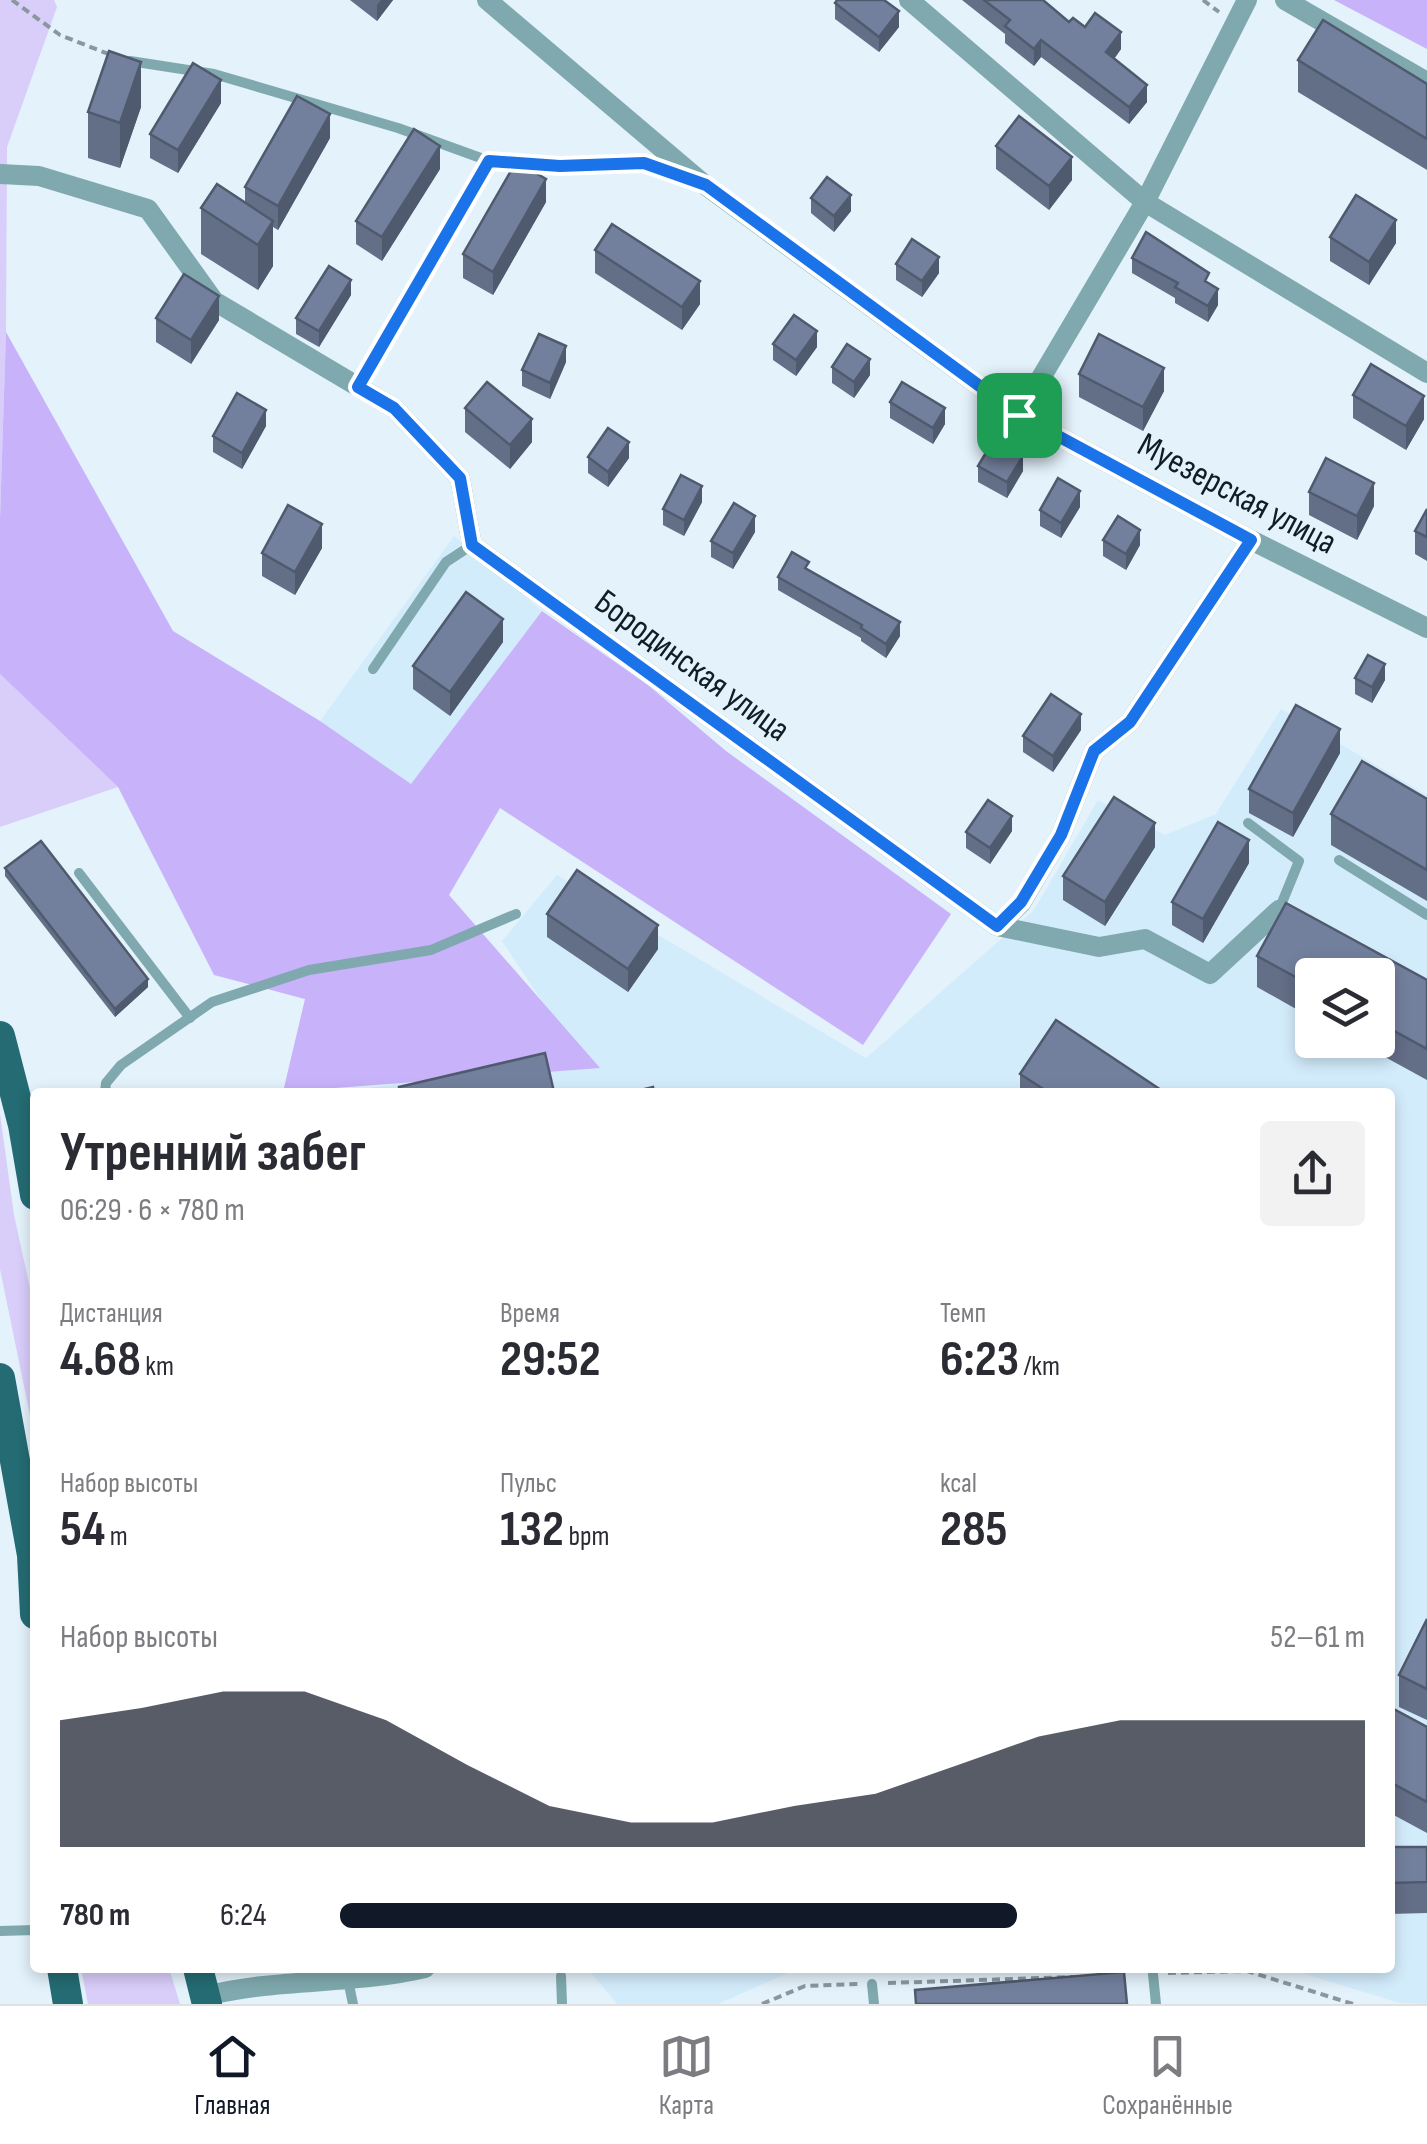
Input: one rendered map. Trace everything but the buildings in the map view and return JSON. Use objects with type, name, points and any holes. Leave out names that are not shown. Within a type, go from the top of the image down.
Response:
[{"type":"main road","points":[[0,1036],[30,1169]]},
{"type":"main road","points":[[0,1378],[3,1412],[30,1545]]},
{"type":"main road","points":[[63,1973],[68,2004]]},
{"type":"street","name":"Муезерская улица","points":[[486,0],[706,185],[1019,415],[1251,540],[1427,628]]},
{"type":"street","points":[[909,0],[1145,202],[1427,373]]},
{"type":"street","points":[[1019,415],[1145,202],[1248,0]]},
{"type":"street","points":[[1285,0],[1427,82]]},
{"type":"street","points":[[0,174],[38,176],[148,209],[214,301],[394,408],[460,478],[472,545]]},
{"type":"street","points":[[997,926],[1021,902],[1061,835],[1094,751],[1130,722],[1251,540]]},
{"type":"street","name":"Бородинская улица","points":[[472,545],[997,926],[1099,946],[1145,939],[1210,974],[1279,910]]},
{"type":"street","points":[[1279,910],[1329,939]]},
{"type":"street","points":[[204,1989],[370,1973]]},
{"type":"lane","points":[[125,60],[214,74],[398,128],[489,161],[560,166],[644,163],[706,185]]},
{"type":"lane","points":[[358,387],[489,161]]},
{"type":"lane","points":[[374,669],[446,562],[472,545]]},
{"type":"lane","points":[[1248,823],[1299,861],[1279,910]]},
{"type":"lane","points":[[1339,860],[1427,915]]},
{"type":"lane","points":[[79,873],[190,1018]]},
{"type":"lane","points":[[105,1088],[120,1065],[212,1002],[309,970],[431,950],[516,914]]},
{"type":"lane","points":[[0,1932],[30,1930]]},
{"type":"lane","points":[[1153,1974],[1156,2004]]},
{"type":"lane","points":[[336,1976],[353,2004]]},
{"type":"lane","points":[[560,1976],[562,2004]]},
{"type":"lane","points":[[872,1984],[874,2004]]},
{"type":"path","points":[[12,0],[60,35],[125,60]]},
{"type":"path","points":[[1153,1974],[1171,1973]]},
{"type":"path","points":[[1257,1973],[1353,2004]]},
{"type":"path","points":[[762,2004],[806,1986],[1078,1976]]},
{"type":"shaded area","points":[[0,0],[54,0],[57,7],[7,147],[0,519]]},
{"type":"shaded area","points":[[1334,0],[1427,0],[1427,49]]},
{"type":"shaded area","points":[[6,332],[173,631],[320,721],[411,784],[542,611],[648,685],[726,751],[951,914],[863,1045],[500,808],[449,895],[600,1068],[336,1088],[284,1088],[305,999],[214,975],[118,787],[0,674]]},
{"type":"shaded area","points":[[454,536],[542,611],[412,785],[320,721]]},
{"type":"shaded area","points":[[0,674],[118,787],[0,827]]},
{"type":"shaded area","points":[[1281,709],[1427,795],[1427,2004],[1400,2003],[1301,1973],[1395,1973],[1395,1088],[370,1088],[577,1054],[502,941],[557,875],[866,1058],[1034,910],[1098,800],[1165,835],[1216,814]]},
{"type":"shaded area","points":[[0,1114],[14,1215],[30,1288],[30,1416],[0,1269]]},
{"type":"shaded area","points":[[82,1973],[171,1973],[180,2004],[88,2004]]},
{"type":"shaded area","points":[[591,1973],[788,1973],[718,2004],[617,2004]]},
{"type":"route","points":[[489,161],[560,166],[644,163],[706,185],[1019,415],[1251,540],[1130,722],[1094,751],[1061,835],[1021,902],[997,926],[472,545],[460,478],[394,408],[358,387],[489,161]]}]
